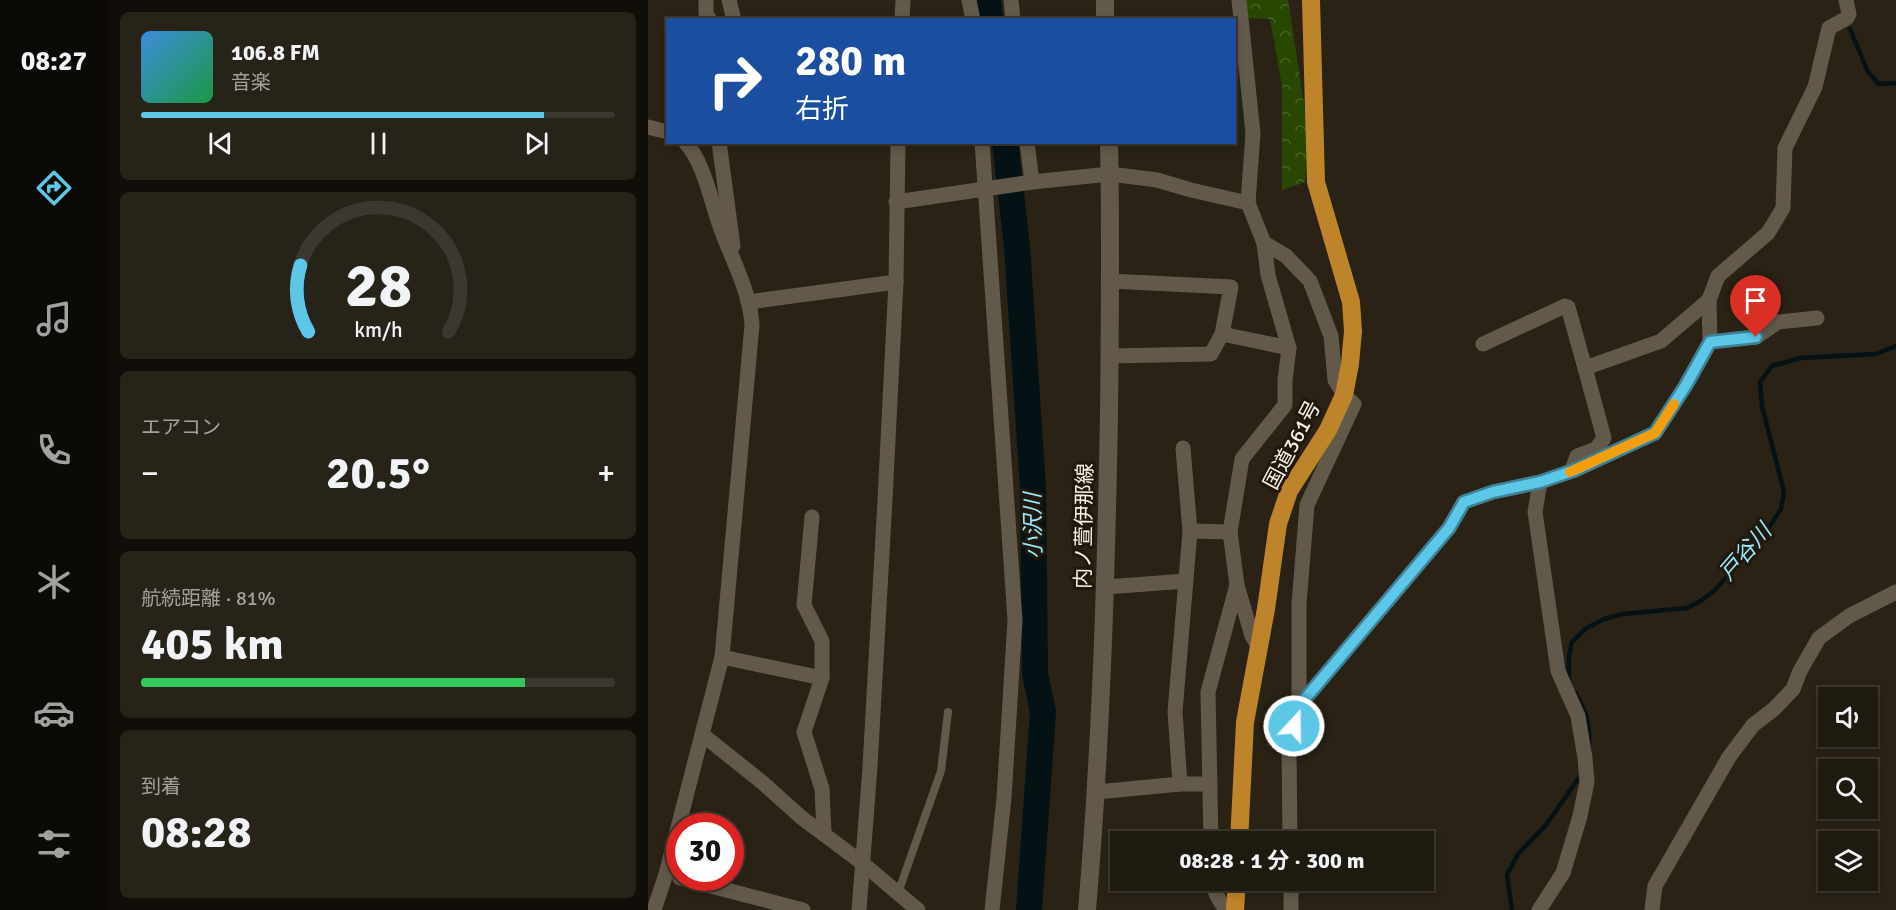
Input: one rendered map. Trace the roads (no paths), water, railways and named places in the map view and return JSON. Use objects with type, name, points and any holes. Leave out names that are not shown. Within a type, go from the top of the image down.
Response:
[{"type":"highway","name":"国道361号","points":[[1240,831],[1245,722],[1266,609],[1278,524],[1289,491],[1328,430],[1344,395],[1353,331],[1351,302],[1316,182],[1311,0]]},
{"type":"highway","points":[[1235,910],[1236,891]]},
{"type":"main road","points":[[1105,0],[1105,18]]},
{"type":"main road","name":"内ノ萱伊那線","points":[[1087,910],[1097,792],[1106,587],[1110,356],[1109,144]]},
{"type":"street","points":[[706,0],[706,14],[709,18]]},
{"type":"street","points":[[729,0],[734,18]]},
{"type":"street","points":[[902,18],[903,0]]},
{"type":"street","points":[[969,0],[973,18]]},
{"type":"street","points":[[1011,0],[1013,18]]},
{"type":"street","points":[[1239,0],[1240,62],[1253,133],[1248,203],[1264,243],[1268,275],[1289,348],[1285,405],[1242,459],[1230,532],[1237,585],[1252,636],[1258,645]]},
{"type":"street","points":[[1299,706],[1449,528],[1464,502],[1493,492],[1540,482],[1575,470],[1655,433],[1710,342],[1709,300],[1718,276],[1768,232],[1783,208],[1785,148],[1815,87],[1829,28],[1847,18],[1849,14],[1846,0]]},
{"type":"street","points":[[648,127],[666,132]]},
{"type":"street","points":[[686,144],[699,165],[734,259],[748,302],[752,325],[722,657],[688,813]]},
{"type":"street","points":[[719,144],[734,259]]},
{"type":"street","points":[[859,910],[870,767],[896,282],[898,144]]},
{"type":"street","points":[[982,144],[1015,620],[1004,798],[992,910]]},
{"type":"street","points":[[1027,144],[1030,182]]},
{"type":"street","points":[[896,202],[1030,182],[1110,174],[1158,180],[1248,203]]},
{"type":"street","points":[[1264,243],[1286,256],[1310,281],[1331,336],[1335,380],[1344,395],[1354,404],[1307,505],[1299,604],[1299,706],[1289,747],[1290,831]]},
{"type":"street","points":[[1110,281],[1231,286],[1222,334],[1211,354],[1110,356]]},
{"type":"street","points":[[748,302],[896,282]]},
{"type":"street","points":[[1585,368],[1661,342],[1709,300]]},
{"type":"street","points":[[1483,344],[1564,306],[1568,307],[1604,438],[1596,449],[1577,456],[1573,467],[1575,470]]},
{"type":"street","points":[[1710,342],[1756,337],[1778,322],[1817,318]]},
{"type":"street","points":[[1222,334],[1289,348]]},
{"type":"street","points":[[1180,784],[1175,712],[1190,531],[1183,448]]},
{"type":"street","points":[[1539,910],[1563,873],[1580,816],[1587,782],[1578,716],[1558,671],[1535,512],[1540,482]]},
{"type":"street","points":[[812,517],[804,604],[822,641],[822,678],[804,732],[822,789],[824,834]]},
{"type":"street","points":[[1190,531],[1230,532]]},
{"type":"street","points":[[1106,587],[1186,581]]},
{"type":"street","points":[[1211,831],[1208,692],[1237,585]]},
{"type":"street","points":[[1652,910],[1655,886],[1729,757],[1754,725],[1774,709],[1793,688],[1819,638],[1850,616],[1892,598]]},
{"type":"street","points":[[722,657],[822,678]]},
{"type":"street","points":[[703,735],[918,910]]},
{"type":"street","points":[[1097,792],[1180,784],[1210,784]]},
{"type":"street","points":[[654,910],[666,891]]},
{"type":"street","points":[[731,891],[803,910]]},
{"type":"street","points":[[1215,891],[1227,910]]},
{"type":"street","points":[[1291,891],[1291,910]]},
{"type":"lane","points":[[898,893],[940,771],[948,712]]},
{"type":"waterway","name":"小沢川","points":[[988,0],[990,18]]},
{"type":"waterway","name":"戸谷川","points":[[1850,29],[1868,72],[1879,84],[1896,83]]},
{"type":"waterway","name":"小沢川","points":[[1005,144],[1017,246],[1033,488],[1035,673],[1043,712],[1029,910]]},
{"type":"waterway","name":"戸谷川","points":[[1569,682],[1569,656],[1572,642],[1585,629],[1604,619],[1623,614],[1687,608],[1702,600],[1715,590],[1766,532],[1781,509],[1784,492],[1762,406],[1760,382],[1772,366],[1800,358],[1876,354],[1896,346]]},
{"type":"waterway","name":"戸谷川","points":[[1575,692],[1587,718],[1589,746]]},
{"type":"waterway","name":"戸谷川","points":[[1512,910],[1507,875],[1518,854],[1546,825],[1578,779]]}]
